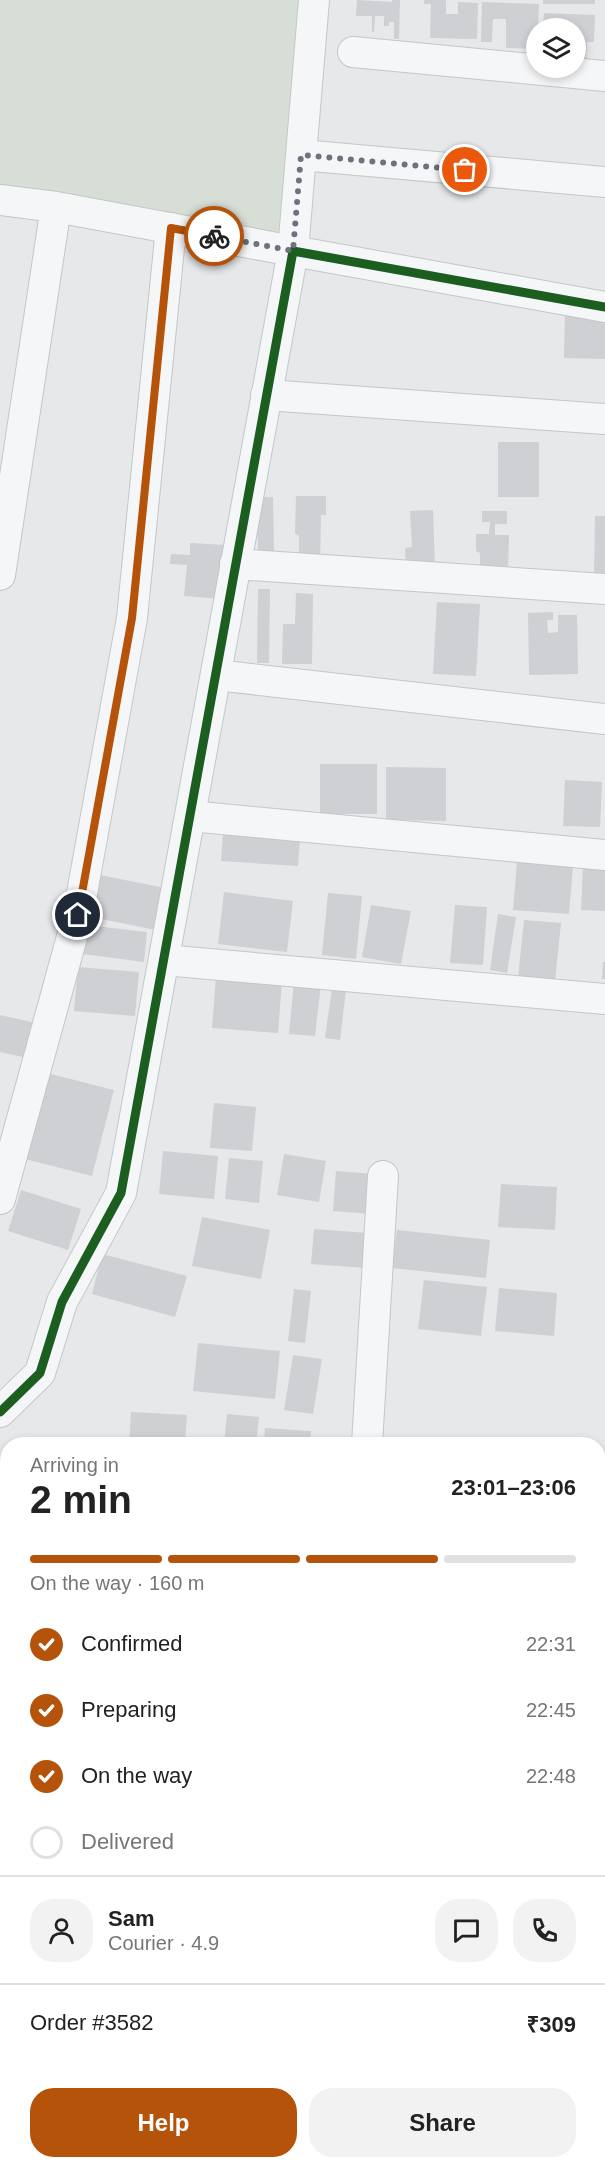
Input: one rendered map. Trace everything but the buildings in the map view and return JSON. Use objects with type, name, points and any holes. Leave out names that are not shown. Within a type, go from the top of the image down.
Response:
[{"type":"street","points":[[0,1412],[39,1373],[62,1302],[121,1193],[293,251],[314,0]]},
{"type":"street","points":[[353,52],[605,76]]},
{"type":"street","points":[[301,155],[605,182]]},
{"type":"street","points":[[0,200],[56,207],[605,307]]},
{"type":"street","points":[[0,575],[56,207]]},
{"type":"street","points":[[0,1199],[78,915],[132,618],[171,228]]},
{"type":"street","points":[[266,395],[605,419]]},
{"type":"street","points":[[236,564],[605,589]]},
{"type":"street","points":[[216,675],[605,719]]},
{"type":"street","points":[[190,816],[605,855]]},
{"type":"street","points":[[164,960],[605,999]]},
{"type":"street","points":[[367,1437],[383,1176]]},
{"type":"shaded area","points":[[0,0],[314,0],[293,251],[0,203]]},
{"type":"cycle path","points":[[0,1412],[40,1373],[62,1302],[121,1193],[293,251],[605,307]]},
{"type":"way so far","points":[[214,236],[293,251],[301,155],[465,170]]},
{"type":"route","points":[[78,915],[132,618],[171,228],[214,236]]}]
